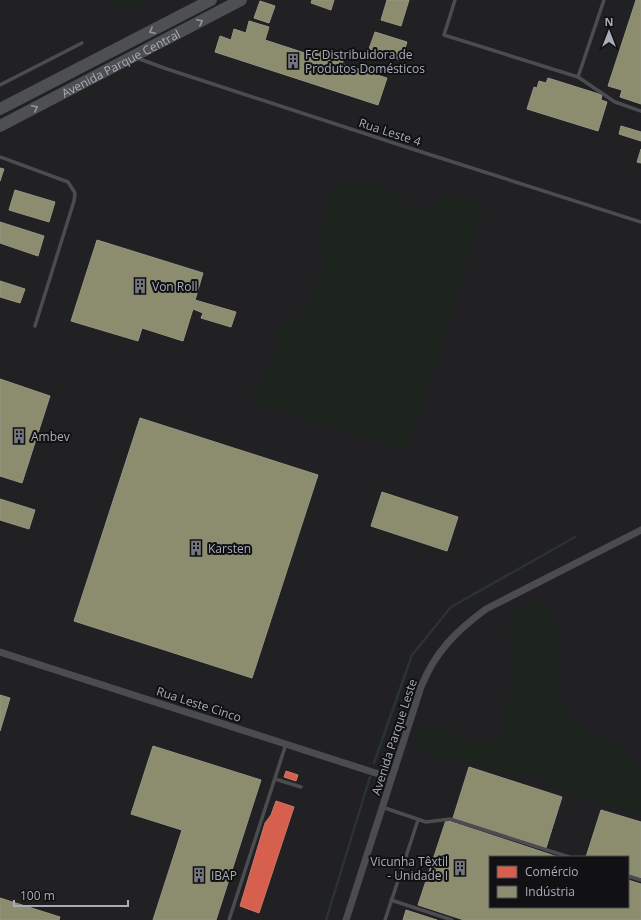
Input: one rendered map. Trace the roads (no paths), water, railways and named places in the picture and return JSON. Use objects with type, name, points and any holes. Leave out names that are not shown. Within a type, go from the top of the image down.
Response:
[{"type":"main road","name":"Avenida Parque Central","points":[[0,109],[212,0]]},
{"type":"main road","name":"Avenida Parque Central","points":[[0,126],[241,0]]},
{"type":"street","name":"Avenida Parque Leste","points":[[346,920],[425,677],[436,656],[457,632],[486,609],[641,530]]},
{"type":"street","name":"Rua Leste Cinco","points":[[0,652],[391,778]]},
{"type":"lane","points":[[455,0],[444,35],[578,77],[615,102],[641,110]]},
{"type":"lane","points":[[578,77],[604,0]]},
{"type":"lane","points":[[0,85],[82,43]]},
{"type":"lane","name":"Rua Leste 4","points":[[134,57],[398,145],[641,222]]},
{"type":"lane","points":[[0,157],[68,182],[75,193],[74,201],[35,326]]},
{"type":"lane","points":[[228,920],[286,744]]},
{"type":"lane","points":[[275,779],[301,787]]},
{"type":"lane","points":[[382,808],[426,822],[450,819],[566,856]]},
{"type":"lane","points":[[385,920],[418,820]]},
{"type":"lane","points":[[629,876],[641,880]]},
{"type":"lane","points":[[391,900],[452,920]]},
{"type":"waterway","points":[[374,763],[412,655],[451,607],[575,537]]},
{"type":"waterway","points":[[326,920],[370,777]]},
{"type":"place","name":"FC Distribuidora de Produtos Domésticos","points":[[293,61]]},
{"type":"place","name":"Von Roll","points":[[140,286]]},
{"type":"place","name":"Ambev","points":[[19,436]]},
{"type":"place","name":"Karsten","points":[[196,548]]},
{"type":"place","name":"Vicunha Têxtil - Unidade I","points":[[460,868]]},
{"type":"place","name":"IBAP","points":[[199,875]]}]
